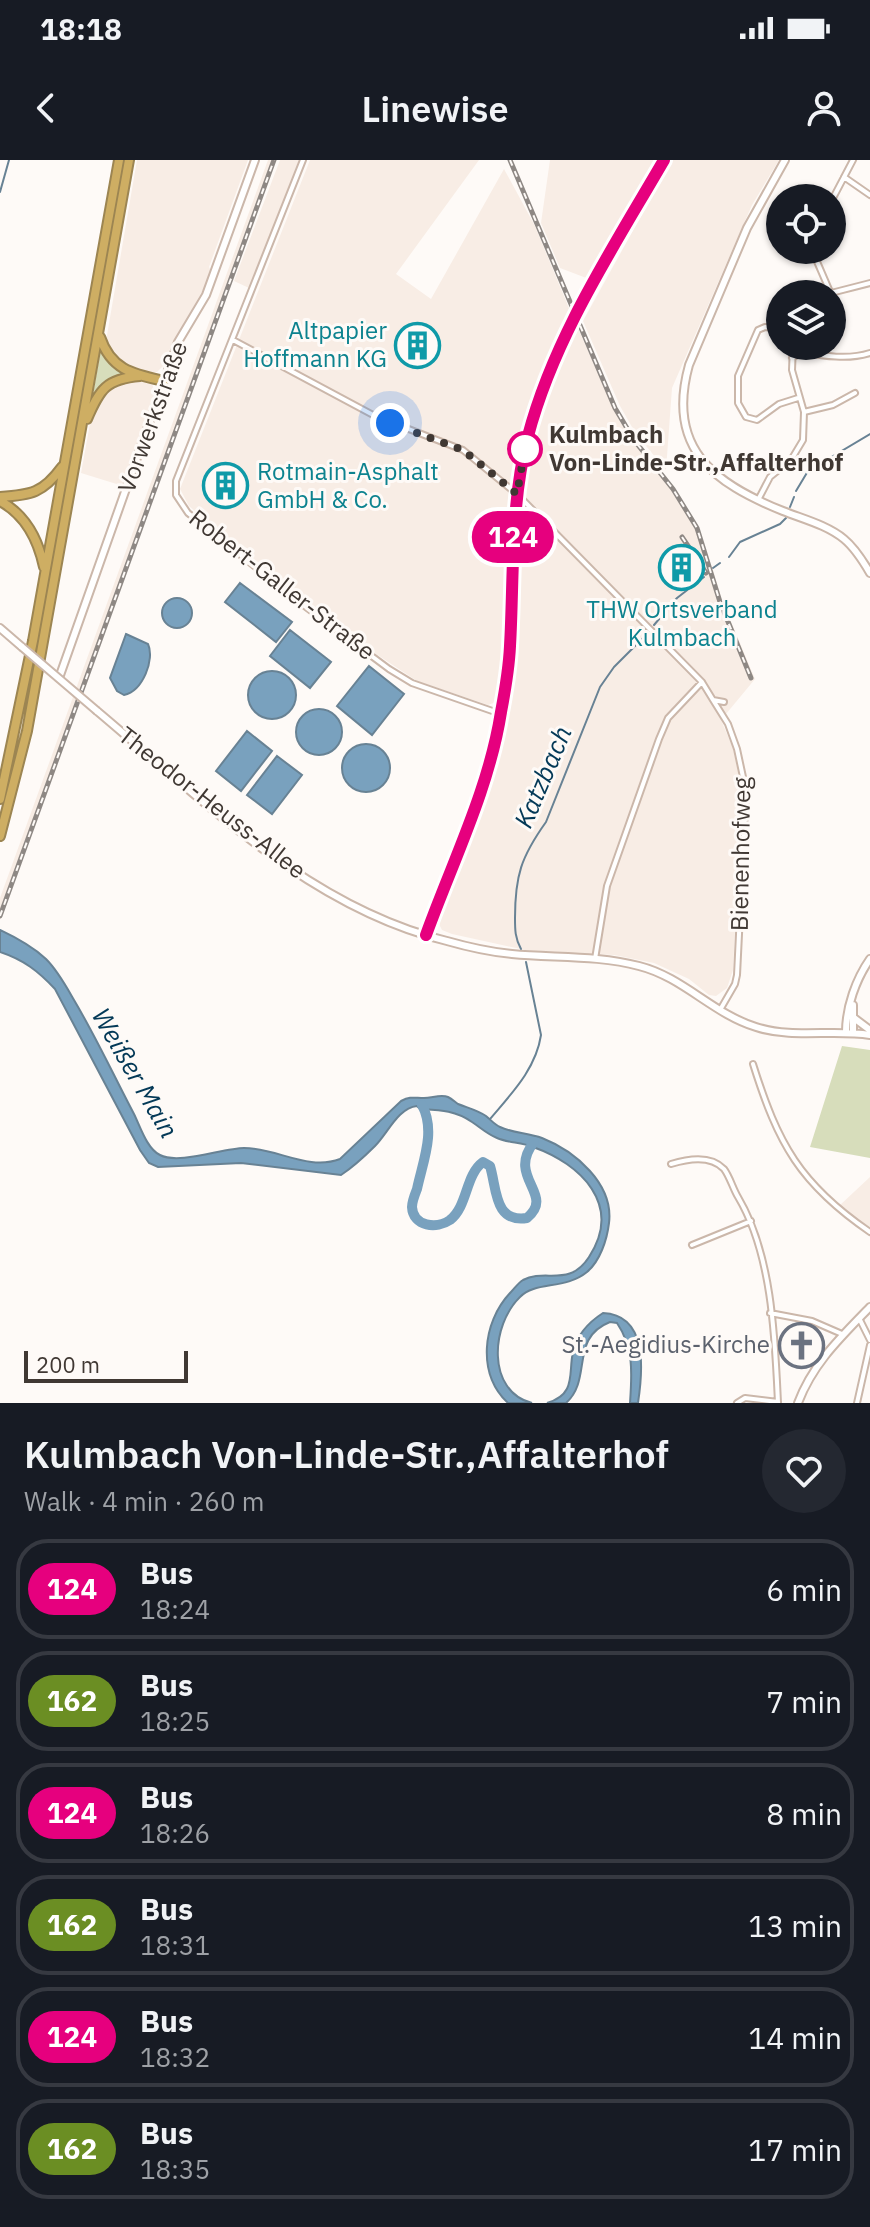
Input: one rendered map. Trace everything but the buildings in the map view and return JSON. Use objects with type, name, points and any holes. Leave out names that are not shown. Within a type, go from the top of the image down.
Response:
[{"type":"highway","points":[[0,799],[16,733],[119,160]]},
{"type":"highway","points":[[1,833],[26,735],[129,160]]},
{"type":"highway","points":[[99,335],[111,360],[140,376],[164,381]]},
{"type":"highway","points":[[81,434],[103,388],[117,379],[140,376]]},
{"type":"highway","points":[[0,499],[33,494],[50,482],[65,464]]},
{"type":"highway","points":[[0,499],[26,522],[40,546],[45,571]]},
{"type":"main road","name":"Vorwerkstraße","points":[[59,678],[178,342],[206,295],[255,160]]},
{"type":"main road","points":[[785,160],[747,228],[689,365],[683,399],[688,435],[705,465],[732,488],[845,539],[870,573]]},
{"type":"main road","name":"Theodor-Heuss-Allee","points":[[0,628],[227,820],[307,879],[352,905],[426,935],[509,954],[639,966],[692,990],[720,1010],[771,1031],[800,1034],[870,1032]]},
{"type":"main road","points":[[850,1032],[847,1017],[860,973],[870,959]]},
{"type":"main road","points":[[850,1032],[854,1018],[852,1002]]},
{"type":"main road","points":[[854,1018],[870,1032]]},
{"type":"main road","points":[[798,1403],[809,1378],[842,1334],[870,1307]]},
{"type":"street","name":"Robert-Galler-Straße","points":[[303,160],[176,481],[176,495],[180,504],[246,560],[389,669],[412,683],[501,714]]},
{"type":"street","points":[[426,935],[485,778],[501,714],[510,649],[512,539],[527,437],[557,353],[664,160]]},
{"type":"street","points":[[840,184],[853,160]]},
{"type":"street","points":[[844,177],[870,195]]},
{"type":"street","points":[[846,290],[870,283]]},
{"type":"street","points":[[766,327],[755,333],[738,376],[738,403],[746,417],[757,420],[787,400],[798,398]]},
{"type":"street","name":"Bienenhofweg","points":[[233,340],[375,416],[463,450],[517,494],[702,682],[728,724],[746,791],[737,975],[720,1010]]},
{"type":"street","points":[[846,357],[870,353]]},
{"type":"street","points":[[758,500],[770,477],[798,451],[806,428],[792,360]]},
{"type":"street","points":[[804,412],[833,405],[855,393]]},
{"type":"street","points":[[595,960],[607,886],[659,739],[668,718],[702,682]]},
{"type":"street","points":[[713,700],[724,702]]},
{"type":"street","points":[[753,1064],[771,1114],[801,1171],[828,1201],[870,1232]]},
{"type":"street","points":[[671,1164],[691,1159],[716,1164],[724,1170],[751,1221],[765,1267],[778,1402],[745,1398],[737,1403]]},
{"type":"street","points":[[692,1245],[751,1221]]},
{"type":"street","points":[[770,1313],[812,1321],[842,1334]]},
{"type":"street","points":[[857,1403],[868,1367],[870,1343],[859,1318]]},
{"type":"shaded area","points":[[137,160],[248,160],[204,288],[163,366],[157,372],[145,373],[112,358],[106,341]]},
{"type":"shaded area","points":[[268,160],[276,160],[0,920],[0,898]]},
{"type":"shaded area","points":[[280,160],[299,160],[249,288],[234,281]]},
{"type":"shaded area","points":[[310,160],[479,160],[396,274],[431,299],[504,169],[535,226],[571,313],[540,377],[517,456],[506,538],[504,666],[499,696],[496,702],[488,705],[417,681],[367,648],[231,543],[189,506],[180,489]]},
{"type":"shaded area","points":[[550,160],[658,160],[589,279],[560,268],[541,223]]},
{"type":"shaded area","points":[[672,160],[779,160],[752,205],[672,388],[666,470],[636,434],[620,406],[583,321]]},
{"type":"shaded area","points":[[577,326],[619,420],[696,528],[710,571],[713,570],[755,679],[721,720],[733,748],[742,791],[733,970],[727,988],[716,996],[709,995],[689,979],[654,963],[614,955],[530,951],[452,934],[440,926],[439,919],[490,784],[508,716],[517,656],[517,558],[524,480],[542,411],[562,356]]},
{"type":"shaded area","points":[[130,378],[150,382],[154,396],[123,486],[81,473],[91,418],[104,391]]},
{"type":"shaded area","points":[[870,1177],[870,1228],[839,1206]]},
{"type":"green space","points":[[101,348],[109,361],[125,374],[111,379],[92,400]]},
{"type":"green space","points":[[842,1046],[870,1050],[870,1158],[810,1147]]},
{"type":"water","points":[[240,583],[292,622],[276,642],[225,602]]},
{"type":"water","points":[[177,598],[188,602],[192,613],[188,624],[177,628],[166,624],[162,613],[166,602]]},
{"type":"water","points":[[290,630],[331,662],[310,688],[270,656]]},
{"type":"water","points":[[126,634],[148,644],[150,658],[142,681],[124,695],[117,691],[110,678]]},
{"type":"water","points":[[369,666],[404,694],[372,735],[337,706]]},
{"type":"water","points":[[272,671],[289,678],[296,695],[289,712],[272,719],[255,712],[248,695],[255,678]]},
{"type":"water","points":[[319,709],[336,715],[342,732],[336,749],[319,755],[302,749],[296,732],[302,715]]},
{"type":"water","points":[[247,731],[272,751],[241,791],[216,771]]},
{"type":"water","points":[[366,744],[383,751],[390,768],[383,785],[366,792],[349,785],[342,768],[349,751]]},
{"type":"water","points":[[277,756],[302,775],[272,814],[247,795]]},
{"type":"water","points":[[0,930],[35,950],[58,974],[97,1042],[144,1137],[160,1155],[178,1158],[244,1148],[304,1161],[328,1162],[340,1159],[401,1101],[442,1096],[483,1114],[500,1127],[555,1144],[579,1160],[599,1182],[609,1209],[608,1230],[602,1250],[592,1267],[578,1278],[534,1289],[520,1297],[510,1309],[499,1340],[500,1372],[517,1396],[532,1403],[508,1403],[498,1391],[488,1363],[489,1333],[501,1305],[521,1281],[531,1277],[565,1275],[589,1257],[598,1238],[601,1220],[599,1204],[581,1176],[551,1154],[497,1138],[459,1115],[417,1106],[404,1111],[375,1146],[341,1175],[241,1163],[158,1167],[149,1163],[140,1150],[55,989],[30,967],[0,952]]},
{"type":"water","points":[[603,1313],[618,1316],[628,1323],[635,1334],[641,1361],[638,1403],[630,1403],[631,1372],[623,1332],[617,1323],[610,1322],[597,1329],[590,1338],[574,1393],[566,1403],[547,1403],[557,1399],[567,1388],[577,1340],[588,1325]]},
{"type":"waterway","points":[[0,192],[9,160]]},
{"type":"waterway","name":"Katzbach","points":[[796,491],[808,471],[870,434]]},
{"type":"waterway","name":"Katzbach","points":[[790,507],[794,497]]},
{"type":"waterway","name":"Katzbach","points":[[729,557],[740,542],[780,524],[786,518]]},
{"type":"waterway","name":"Katzbach","points":[[713,568],[720,563]]},
{"type":"waterway","name":"Katzbach","points":[[654,625],[677,598],[704,577]]},
{"type":"waterway","name":"Katzbach","points":[[521,949],[516,934],[515,903],[521,867],[546,822],[600,687],[614,667],[646,635]]},
{"type":"waterway","name":"Katzbach","points":[[490,1119],[522,1080],[534,1059],[541,1035],[526,962]]},
{"type":"waterway","points":[[422,1105],[428,1136],[412,1207],[417,1219],[426,1224],[439,1225],[456,1214],[473,1175],[483,1162],[490,1166],[503,1210],[516,1218],[527,1218],[536,1201],[525,1166],[534,1142]]},
{"type":"railway","points":[[0,916],[274,160]]},
{"type":"railway","points":[[510,160],[615,408],[697,528],[720,602],[751,678]]},
{"type":"railway","points":[[682,537],[706,573]]},
{"type":"bus line","name":"124","points":[[426,935],[485,778],[496,739],[510,649],[512,539],[517,494],[527,437],[537,403],[568,330],[664,160]]},
{"type":"place","name":"Altpapier Hoffmann KG","points":[[418,345]]},
{"type":"place","name":"Kulmbach Von-Linde-Str.,Affalterhof","points":[[525,449]]},
{"type":"place","name":"Rotmain-Asphalt GmbH & Co.","points":[[226,486]]},
{"type":"place","name":"THW Ortsverband Kulmbach","points":[[682,568]]},
{"type":"place","name":"St.-Aegidius-Kirche","points":[[801,1345]]},
{"type":"route","points":[[390,423],[463,450],[517,494],[527,437],[525,449]]},
{"type":"water label","name":"Weißer Main","points":[[135,1073]]}]
